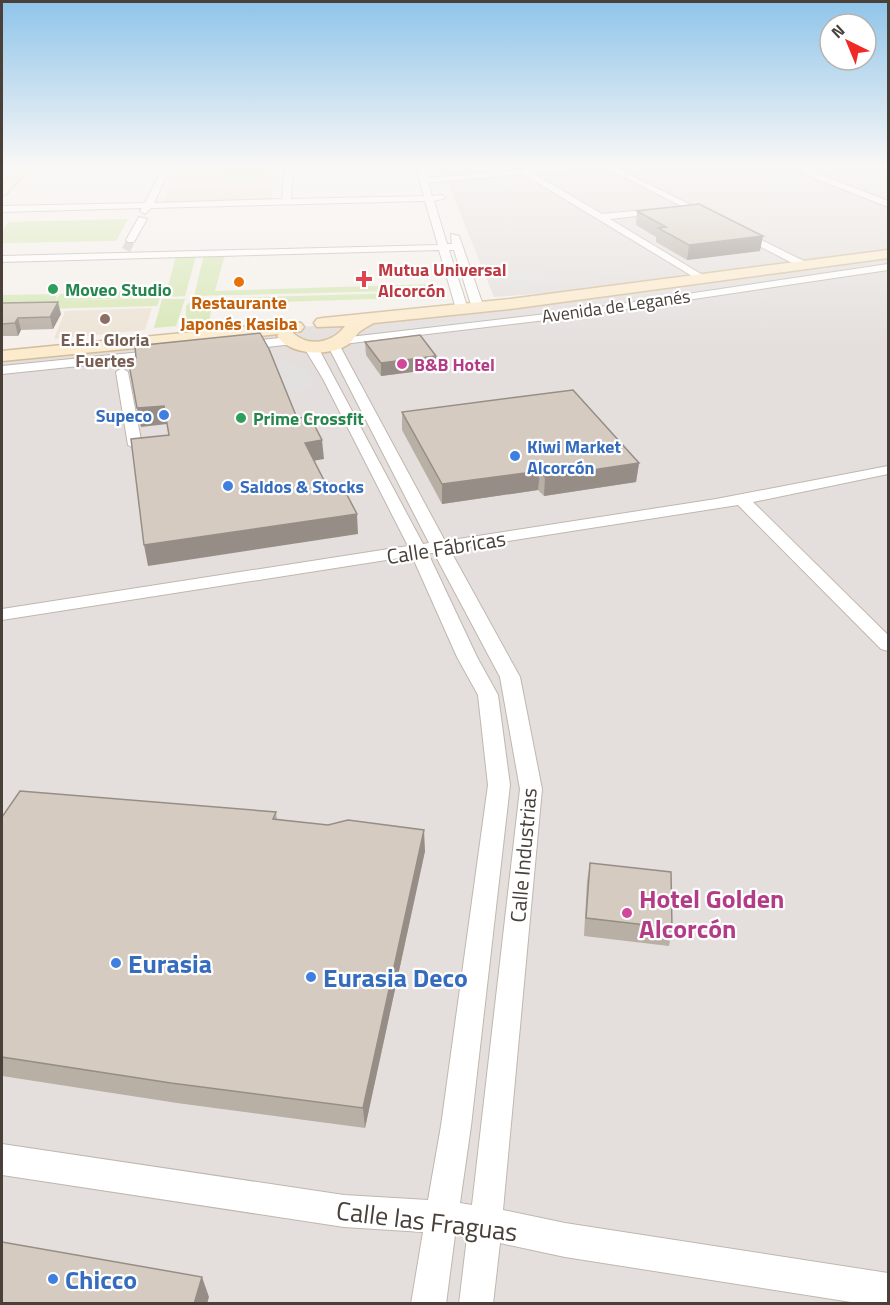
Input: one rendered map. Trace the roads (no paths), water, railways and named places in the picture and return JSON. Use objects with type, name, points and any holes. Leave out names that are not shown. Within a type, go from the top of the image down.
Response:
[{"type":"street","points":[[127,249],[138,227]]},
{"type":"street","points":[[437,227],[443,247],[470,308]]},
{"type":"street","points":[[451,227],[458,247],[470,308]]},
{"type":"street","points":[[619,227],[706,279]]},
{"type":"street","points":[[729,227],[806,266]]},
{"type":"street","points":[[2,259],[127,249],[458,247]]},
{"type":"street","name":"Avenida de Leganés","points":[[295,337],[324,323],[470,308],[888,254]]},
{"type":"street","name":"Avenida de Leganés","points":[[342,338],[580,313],[888,267]]},
{"type":"street","name":"Avenida de Leganés","points":[[342,338],[351,327],[375,319]]},
{"type":"street","points":[[2,356],[255,331],[295,337],[342,338],[345,328],[324,323]]},
{"type":"street","points":[[224,348],[295,337]]},
{"type":"street","name":"Calle Industrias","points":[[295,337],[314,351],[428,548],[510,677],[531,789],[476,1304]]},
{"type":"street","name":"Calle Industrias","points":[[342,338],[335,348],[428,548],[467,657],[488,695],[499,784],[456,1126],[428,1304]]},
{"type":"street","points":[[2,370],[177,352]]},
{"type":"street","points":[[122,372],[135,445]]},
{"type":"street","name":"Calle Fábricas","points":[[2,614],[741,499],[888,470]]},
{"type":"street","points":[[741,499],[888,645]]},
{"type":"street","name":"Calle las Fraguas","points":[[2,1160],[344,1211],[442,1217],[485,1223],[565,1240],[888,1290]]},
{"type":"tunnel","points":[[126,250],[131,240]]},
{"type":"place","name":"Mutua Universal Alcorcón","points":[[364,279]]},
{"type":"place","name":"Restaurante Japonés Kasiba","points":[[239,282]]},
{"type":"place","name":"Moveo Studio","points":[[53,289]]},
{"type":"place","name":"E.E.I. Gloria Fuertes","points":[[105,319]]},
{"type":"place","name":"B&B Hotel","points":[[402,364]]},
{"type":"place","name":"Supeco","points":[[164,415]]},
{"type":"place","name":"Prime Crossfit","points":[[241,418]]},
{"type":"place","name":"Kiwi Market Alcorcón","points":[[515,456]]},
{"type":"place","name":"Saldos & Stocks","points":[[228,486]]},
{"type":"place","name":"Hotel Golden Alcorcón","points":[[627,913]]},
{"type":"place","name":"Eurasia","points":[[116,963]]},
{"type":"place","name":"Eurasia Deco","points":[[311,977]]},
{"type":"place","name":"Chicco","points":[[53,1279]]}]
